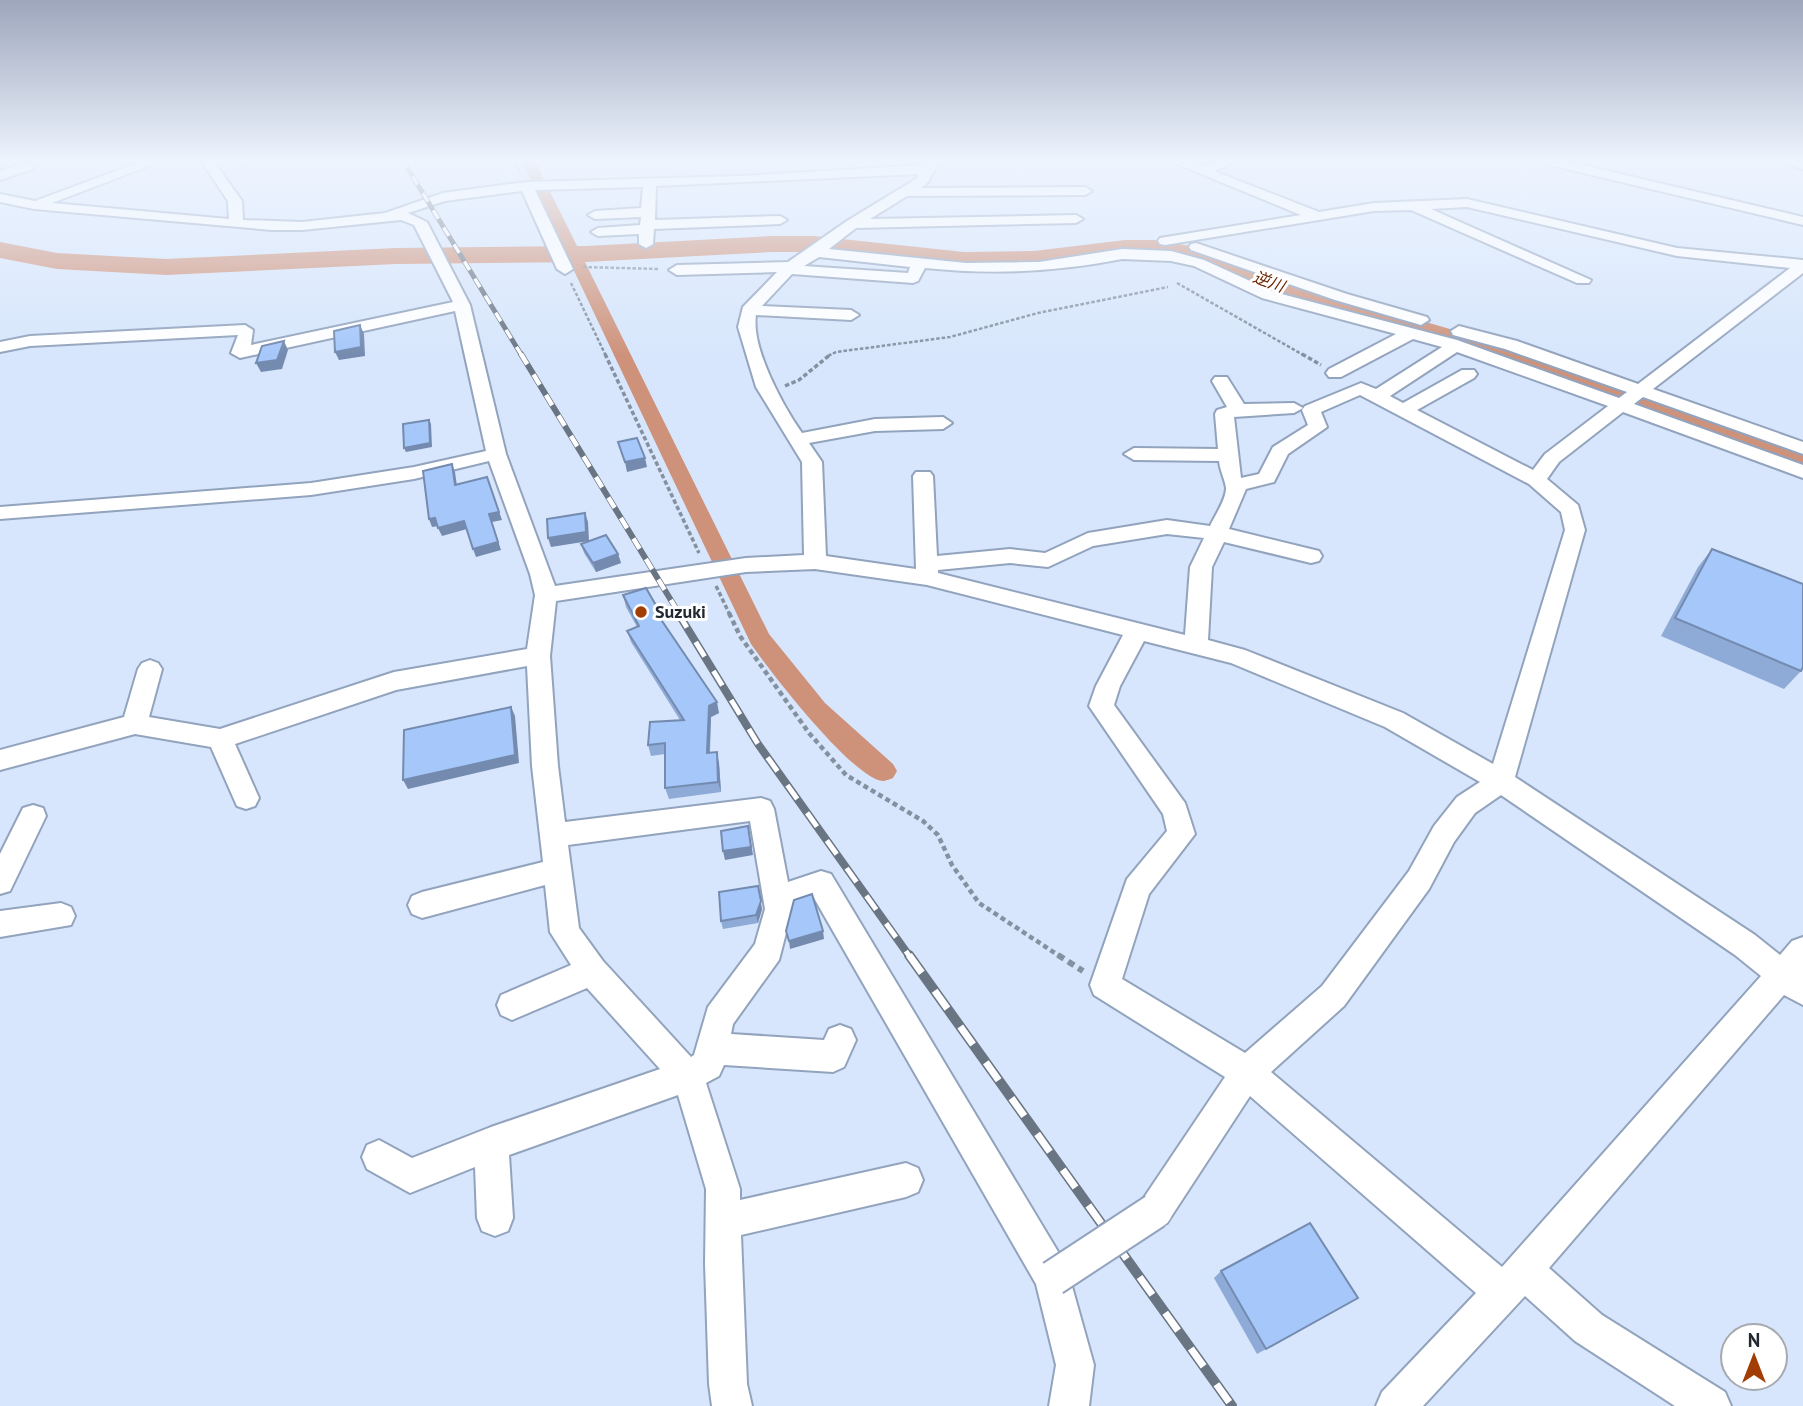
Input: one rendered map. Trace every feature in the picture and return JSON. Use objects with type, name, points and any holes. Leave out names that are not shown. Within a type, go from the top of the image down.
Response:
[{"type":"street","points":[[279,225],[315,225]]},
{"type":"street","points":[[421,225],[462,305],[496,454],[546,595],[538,656],[545,766],[565,932],[592,971],[657,1040],[686,1076],[697,1099],[723,1189],[728,1384],[732,1406]]},
{"type":"street","points":[[544,225],[565,269]]},
{"type":"street","points":[[633,225],[647,228]]},
{"type":"street","points":[[598,232],[703,225]]},
{"type":"street","points":[[815,562],[812,462],[779,413],[767,389],[746,327],[750,310],[789,268],[851,225]]},
{"type":"street","points":[[1165,241],[1263,225]]},
{"type":"street","points":[[1455,225],[1583,280]]},
{"type":"street","points":[[1563,225],[1677,252],[1803,265]]},
{"type":"street","points":[[823,245],[1021,253],[1126,240],[1165,241],[1200,247],[1341,298],[1511,345],[1803,472]]},
{"type":"street","points":[[823,245],[966,268],[1039,267],[1122,254],[1171,256],[1199,264],[1268,295],[1455,346],[1803,448]]},
{"type":"street","points":[[677,270],[789,268],[912,278],[920,262]]},
{"type":"street","points":[[1535,480],[1552,458],[1803,265]]},
{"type":"street","points":[[0,347],[30,341],[245,330],[246,336],[240,353],[462,305]]},
{"type":"street","points":[[750,310],[851,315]]},
{"type":"street","points":[[1335,373],[1410,334]]},
{"type":"street","points":[[1377,396],[1455,346]]},
{"type":"street","points":[[1403,410],[1468,374]]},
{"type":"street","points":[[1221,381],[1238,410]]},
{"type":"street","points":[[1054,1278],[1156,1211],[1247,1072],[1334,996],[1419,880],[1444,834],[1466,805],[1501,780],[1575,530],[1571,510],[1535,480],[1361,388],[1311,410],[1318,427],[1280,451],[1267,478],[1236,485]]},
{"type":"street","points":[[1196,646],[1201,567],[1235,495],[1236,485],[1230,476],[1224,414],[1238,410],[1294,408]]},
{"type":"street","points":[[799,439],[875,425],[943,423]]},
{"type":"street","points":[[0,513],[311,489],[414,473],[496,454]]},
{"type":"street","points":[[1134,454],[1228,455]]},
{"type":"street","points":[[923,475],[927,571]]},
{"type":"street","points":[[927,571],[1010,556],[1048,560],[1088,540],[1167,527],[1216,533],[1311,556]]},
{"type":"street","points":[[546,595],[746,565],[815,562],[927,571],[1137,631],[1237,656],[1394,720],[1501,780],[1745,945],[1796,973],[1396,1406]]},
{"type":"street","points":[[1137,631],[1108,686],[1101,706],[1176,811],[1181,834],[1137,888],[1105,985],[1247,1072],[1514,1281],[1546,1295],[1579,1322],[1712,1406]]},
{"type":"street","points":[[0,760],[135,724],[220,739],[394,681],[538,656]]},
{"type":"street","points":[[135,724],[150,669]]},
{"type":"street","points":[[220,739],[246,798]]},
{"type":"street","points":[[379,1157],[410,1175],[686,1076],[708,1065],[719,1018],[768,950],[779,909],[761,809],[553,835]]},
{"type":"street","points":[[0,882],[33,817]]},
{"type":"street","points":[[422,905],[557,870]]},
{"type":"street","points":[[777,899],[821,883],[1054,1278],[1075,1365],[1069,1406]]},
{"type":"street","points":[[2,927],[61,916]]},
{"type":"street","points":[[512,1004],[592,971]]},
{"type":"street","points":[[712,1049],[833,1056],[840,1041]]},
{"type":"street","points":[[491,1144],[495,1218]]},
{"type":"street","points":[[724,1221],[906,1180]]},
{"type":"path","points":[[589,266],[677,270]]},
{"type":"path","points":[[565,269],[740,636],[809,733],[846,775],[923,821],[938,835],[952,865],[979,903],[1105,985]]},
{"type":"path","points":[[1177,283],[1335,373]]},
{"type":"path","points":[[767,389],[794,384],[824,357],[836,352],[950,337],[1038,313],[1168,288]]},
{"type":"building","points":[[360,325],[361,347],[335,352],[334,331]]},
{"type":"building","points":[[284,341],[277,360],[256,363],[262,346]]},
{"type":"building","points":[[429,420],[430,443],[404,448],[403,424]]},
{"type":"building","points":[[637,438],[645,458],[625,462],[618,442]]},
{"type":"building","points":[[452,464],[455,485],[487,477],[499,512],[489,514],[498,542],[473,549],[464,521],[438,528],[435,518],[429,519],[423,471]]},
{"type":"building","points":[[585,513],[586,532],[548,538],[547,519]]},
{"type":"building","points":[[606,535],[618,554],[593,563],[581,544]]},
{"type":"building","points":[[1712,549],[1803,584],[1801,671],[1675,618]]},
{"type":"building","points":[[646,588],[661,614],[658,615],[717,702],[709,706],[707,753],[717,752],[718,782],[665,788],[665,743],[648,745],[650,722],[684,720],[627,631],[639,626],[623,595]]},
{"type":"building","points":[[511,707],[515,755],[403,780],[404,730]]},
{"type":"building","points":[[748,826],[751,847],[723,851],[721,831]]},
{"type":"building","points":[[758,886],[761,901],[756,915],[721,921],[719,892]]},
{"type":"building","points":[[812,894],[823,931],[789,941],[786,931],[794,900]]},
{"type":"building","points":[[1310,1223],[1358,1298],[1266,1349],[1221,1271]]},
{"type":"waterway","points":[[559,225],[759,638],[816,710],[884,771]]},
{"type":"waterway","name":"逆川","points":[[0,250],[57,261],[166,267],[396,256],[586,254],[771,244],[814,244],[964,260],[1034,259],[1125,248],[1157,248],[1201,256],[1258,280],[1326,302],[1523,359],[1803,457]]},
{"type":"railway","points":[[442,225],[522,356]]},
{"type":"railway","points":[[521,354],[680,615]]},
{"type":"railway","points":[[678,613],[758,744],[910,957]]},
{"type":"railway","points":[[909,955],[1232,1406]]},
{"type":"place","name":"Suzuki","points":[[641,612]]}]
